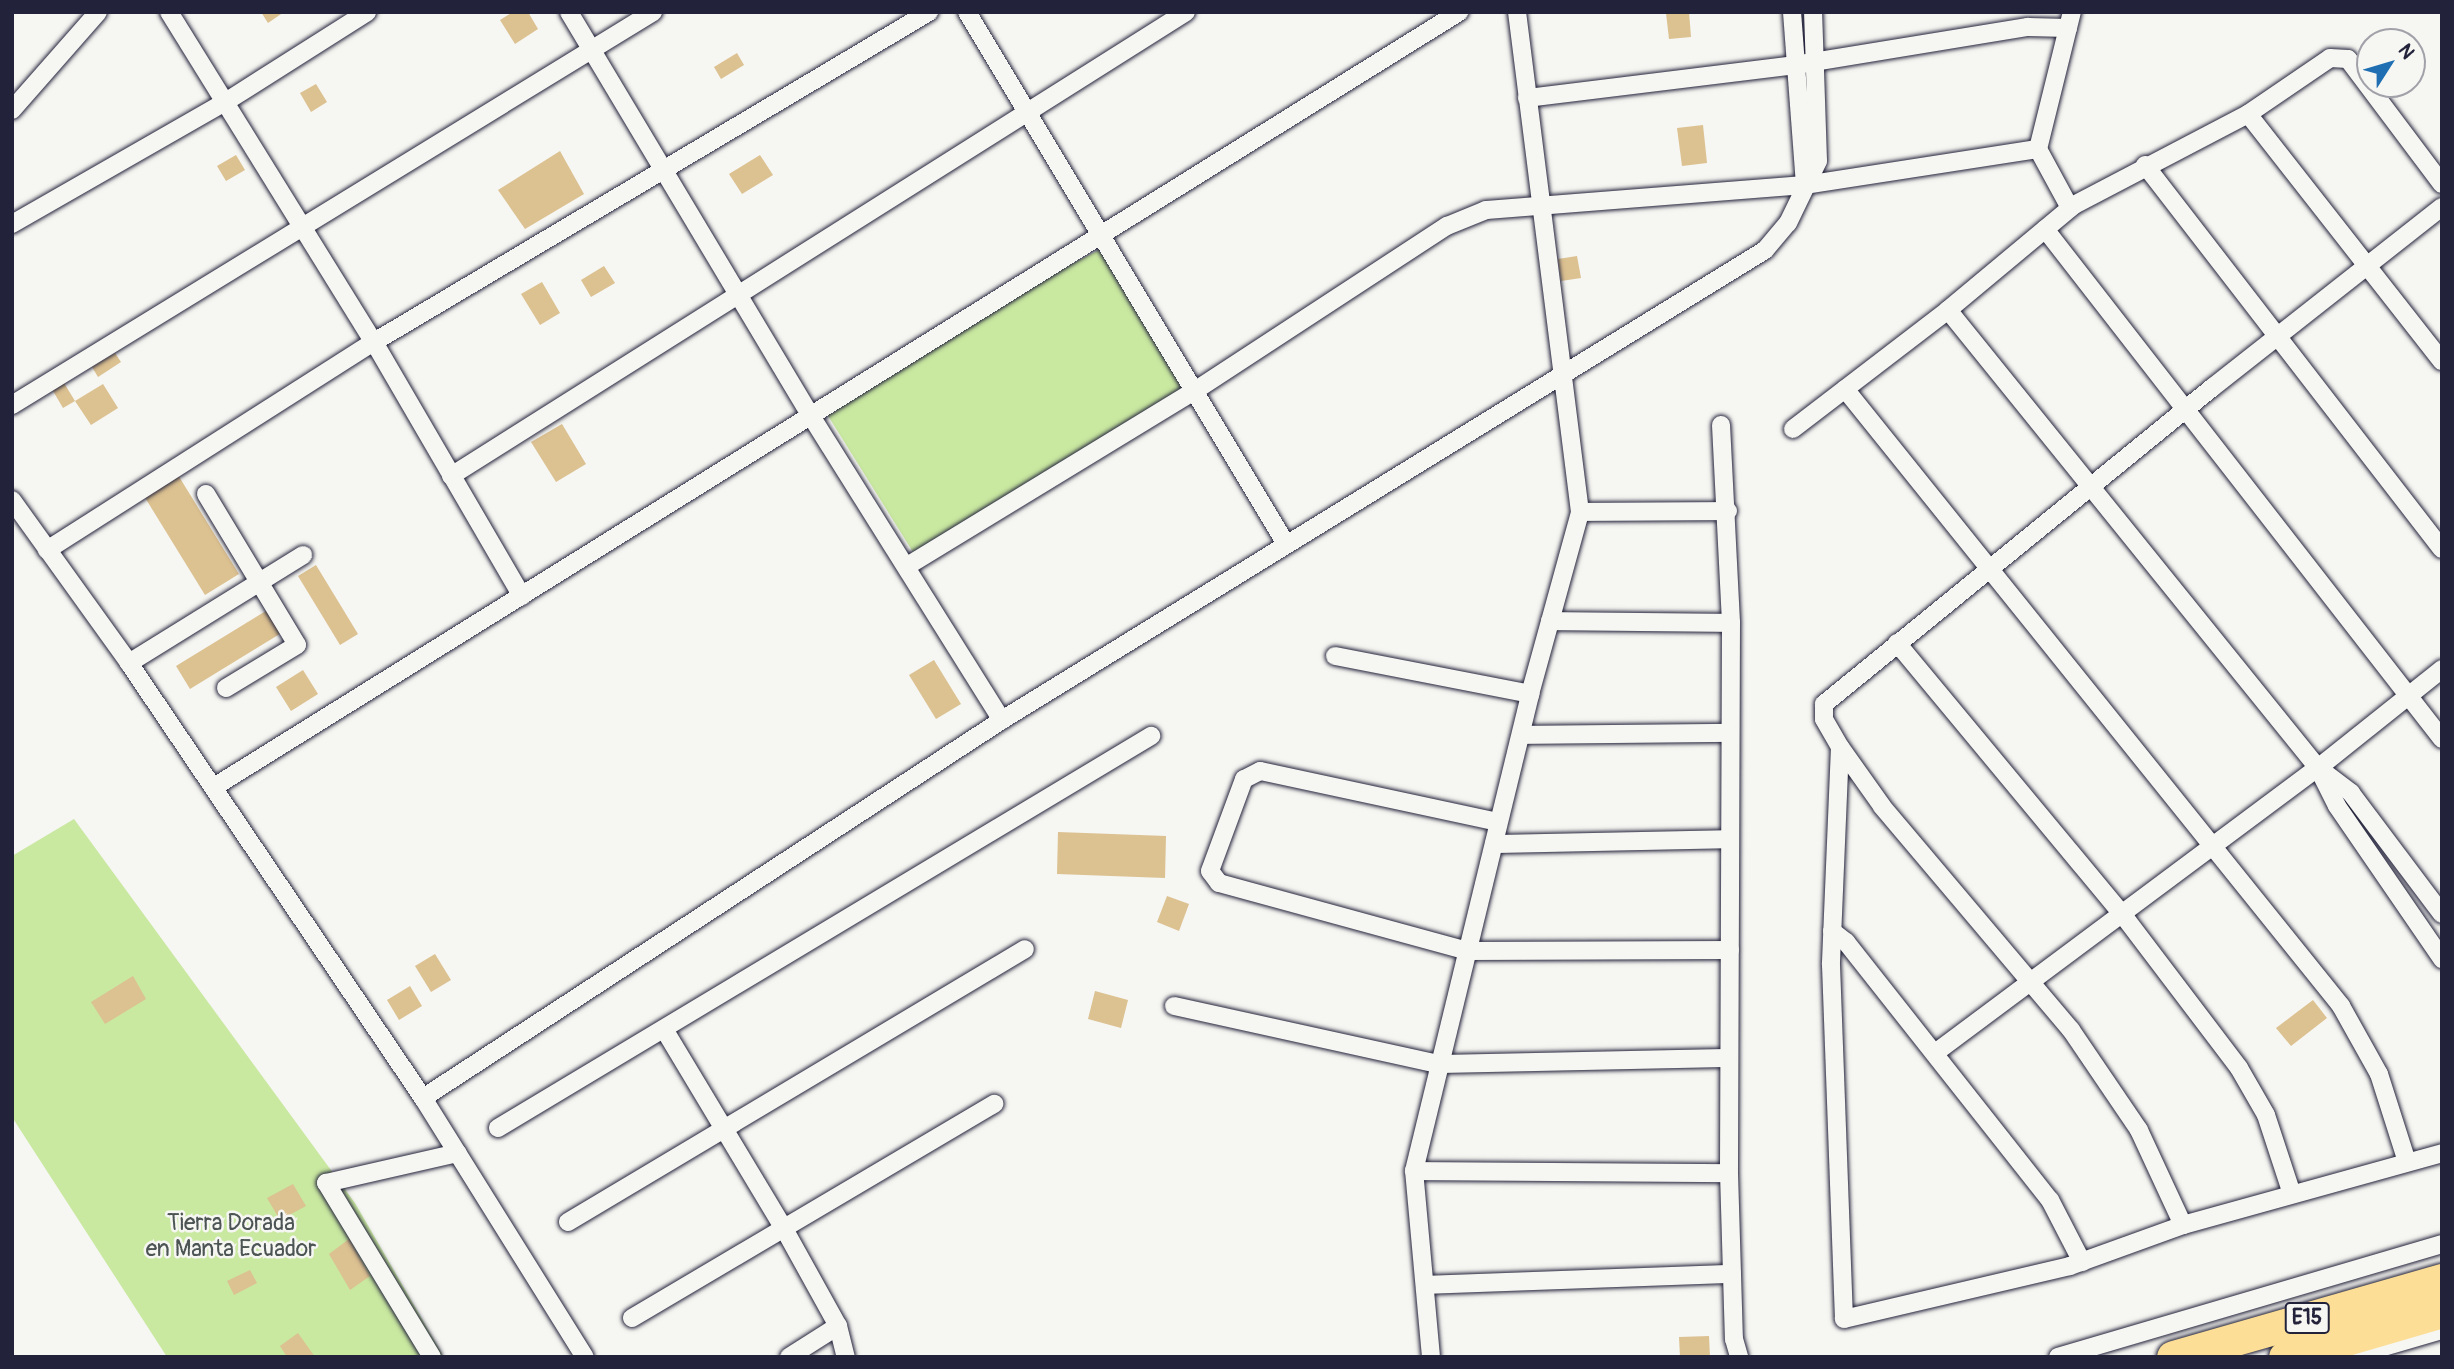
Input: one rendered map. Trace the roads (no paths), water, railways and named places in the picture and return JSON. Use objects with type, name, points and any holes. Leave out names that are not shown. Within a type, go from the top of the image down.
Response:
[{"type":"highway","name":"E15","points":[[2173,1357],[2442,1280]]},
{"type":"highway","name":"E15","points":[[2285,1357],[2442,1311]]},
{"type":"street","points":[[12,110],[98,12]]},
{"type":"street","points":[[169,12],[227,101],[374,342],[522,596]]},
{"type":"street","points":[[12,224],[227,101],[367,12]]},
{"type":"street","points":[[569,12],[811,416],[909,565],[1002,720]]},
{"type":"street","points":[[12,405],[302,226],[592,53],[653,12]]},
{"type":"street","points":[[47,550],[374,342],[664,174],[929,12]]},
{"type":"street","points":[[967,12],[1286,544]]},
{"type":"street","points":[[451,476],[740,298],[1186,12]]},
{"type":"street","points":[[214,787],[1459,12]]},
{"type":"street","points":[[1430,1357],[1414,1171],[1530,694],[1580,512],[1539,206],[1517,12]]},
{"type":"street","points":[[1792,12],[1805,185]]},
{"type":"street","points":[[423,1098],[1002,720],[1765,250],[1788,223],[1821,149],[1813,12]]},
{"type":"street","points":[[1527,98],[1816,62],[2070,20],[2038,149],[2070,208]]},
{"type":"street","points":[[1793,429],[1948,310],[2070,208],[2145,165],[2248,114],[2330,58],[2348,59],[2442,184]]},
{"type":"street","points":[[2248,114],[2442,361]]},
{"type":"street","points":[[909,565],[1196,390],[1447,226],[1486,210],[1805,185],[2038,149]]},
{"type":"street","points":[[2145,165],[2442,549]]},
{"type":"street","points":[[2183,1225],[2139,1130],[2071,1030],[1882,806],[1840,747],[1824,719],[1824,704],[2091,490],[2276,337],[2442,208]]},
{"type":"street","points":[[2045,229],[2442,739]]},
{"type":"street","points":[[1948,310],[2318,768],[2337,806],[2442,959]]},
{"type":"street","points":[[1845,389],[2307,962],[2366,1045],[2407,1162]]},
{"type":"street","points":[[1721,425],[1728,511],[1731,623],[1729,1173],[1732,1274],[1740,1357]]},
{"type":"street","points":[[206,494],[297,645],[226,688]]},
{"type":"street","points":[[12,500],[129,663],[423,1098],[585,1357]]},
{"type":"street","points":[[1580,512],[1728,511]]},
{"type":"street","points":[[129,663],[303,555]]},
{"type":"street","points":[[1550,621],[1731,623]]},
{"type":"street","points":[[1897,643],[2121,913],[2239,1068],[2266,1115],[2292,1195]]},
{"type":"street","points":[[1335,656],[1530,694]]},
{"type":"street","points":[[1936,1053],[2211,844],[2318,768],[2442,669]]},
{"type":"street","points":[[1521,735],[1729,733]]},
{"type":"street","points":[[498,1128],[1151,736]]},
{"type":"street","points":[[1840,747],[1832,931],[1844,1319],[2081,1262],[2183,1225],[2442,1153]]},
{"type":"street","points":[[2318,768],[2351,793],[2442,914]]},
{"type":"street","points":[[1498,822],[1260,771],[1244,779],[1209,871],[1219,883],[1468,951],[1730,950]]},
{"type":"street","points":[[1494,844],[1729,839]]},
{"type":"street","points":[[1832,931],[1936,1053],[2050,1200],[2081,1262]]},
{"type":"street","points":[[568,1222],[1025,949]]},
{"type":"street","points":[[1174,1006],[1438,1064],[1728,1058]]},
{"type":"street","points":[[664,1029],[782,1225],[838,1326],[846,1357]]},
{"type":"street","points":[[632,1318],[782,1225],[993,1104]]},
{"type":"street","points":[[432,1357],[326,1183],[458,1153]]},
{"type":"street","points":[[1414,1171],[1729,1173]]},
{"type":"street","points":[[2058,1357],[2442,1244]]},
{"type":"street","points":[[1425,1285],[1732,1274]]},
{"type":"street","points":[[789,1357],[838,1326]]},
{"type":"street","points":[[2349,1357],[2442,1330]]},
{"type":"park label","name":"Tierra Dorada en Manta Ecuador","points":[[231,1236]]}]
